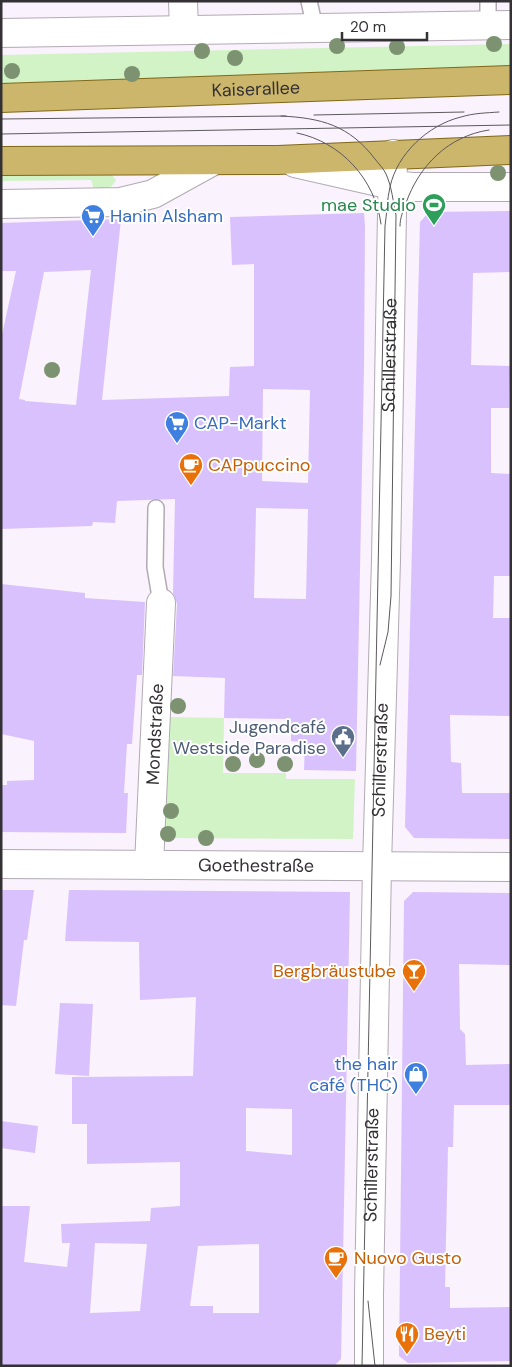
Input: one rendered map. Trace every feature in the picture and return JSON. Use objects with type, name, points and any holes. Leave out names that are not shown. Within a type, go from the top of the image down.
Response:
[{"type":"main road","name":"Kaiserallee","points":[[1,98],[511,80]]},
{"type":"main road","points":[[1,161],[278,160],[511,150]]},
{"type":"street","points":[[183,1],[184,30]]},
{"type":"street","points":[[1,33],[315,28],[496,17]]},
{"type":"street","name":"Schillerstraße","points":[[369,1366],[377,866],[386,560],[392,154]]},
{"type":"street","points":[[278,160],[392,185],[437,187],[511,186]]},
{"type":"street","points":[[1,204],[120,202],[154,194],[213,161]]},
{"type":"street","name":"Mondstraße","points":[[149,866],[162,603]]},
{"type":"street","name":"Goethestraße","points":[[1,864],[511,867]]},
{"type":"lane","points":[[309,1],[315,28]]},
{"type":"lane","points":[[156,508],[155,567],[162,603]]},
{"type":"green space","points":[[511,44],[511,67],[1,85],[1,55]]},
{"type":"green space","points":[[110,173],[116,180],[112,186],[94,190],[91,180],[1,181],[1,175]]},
{"type":"green space","points":[[167,717],[224,718],[223,773],[286,773],[286,779],[355,779],[353,839],[164,838]]},
{"type":"building","points":[[511,211],[510,272],[473,273],[471,365],[510,366],[509,408],[491,408],[491,473],[511,474],[511,576],[494,576],[493,618],[511,618],[511,716],[450,715],[451,762],[461,763],[462,793],[511,793],[511,839],[414,838],[405,827],[420,222],[429,212]]},
{"type":"building","points":[[364,213],[364,368],[356,771],[304,770],[305,742],[291,741],[291,719],[224,718],[225,678],[173,676],[177,604],[173,594],[175,499],[117,501],[115,523],[93,522],[92,526],[1,529],[1,339],[16,271],[1,271],[1,223],[121,219],[102,400],[229,396],[230,367],[254,366],[254,264],[232,265],[230,217]],"holes":[[[91,270],[76,405],[19,399],[44,272]],[[263,389],[310,390],[308,483],[262,481]],[[256,508],[308,509],[306,599],[254,598]]]},
{"type":"building","points":[[1,584],[85,593],[85,598],[145,602],[142,675],[137,675],[132,744],[127,744],[124,793],[128,793],[126,833],[1,832],[1,785],[7,785],[7,781],[34,780],[34,741],[1,734]]},
{"type":"building","points":[[1,890],[34,890],[27,940],[24,940],[16,1006],[1,1005]]},
{"type":"building","points":[[69,890],[350,892],[341,1359],[335,1365],[1,1366],[1,1206],[30,1206],[24,1262],[67,1267],[70,1243],[62,1243],[61,1224],[150,1221],[151,1208],[180,1206],[180,1162],[87,1164],[87,1124],[72,1124],[72,1077],[193,1076],[196,997],[140,1000],[139,942],[65,941]],"holes":[[[246,1108],[292,1109],[292,1155],[246,1151]],[[95,1243],[147,1244],[140,1311],[90,1313]],[[259,1244],[259,1313],[213,1313],[213,1306],[190,1306],[198,1246]]]},
{"type":"building","points":[[413,892],[511,893],[511,965],[459,964],[460,1029],[465,1034],[466,1065],[511,1064],[511,1105],[454,1105],[453,1147],[448,1147],[445,1287],[450,1287],[450,1308],[511,1307],[511,1361],[408,1363],[399,1356],[404,901]]},
{"type":"building","points":[[60,1003],[93,1004],[89,1076],[55,1074]]},
{"type":"building","points":[[1,1121],[38,1126],[35,1153],[1,1148]]},
{"type":"tram line","points":[[314,115],[464,112]]},
{"type":"tram line","points":[[362,1366],[385,226],[390,187],[399,163],[407,152],[426,134],[449,121],[475,114],[499,112]]},
{"type":"tram line","points":[[281,116],[321,122],[344,131],[355,138],[365,147],[385,172],[391,189],[396,215],[391,596],[388,632],[380,665]]},
{"type":"tram line","points":[[1,119],[286,116]]},
{"type":"tram line","points":[[1,134],[511,125]]},
{"type":"tram line","points":[[400,226],[412,189],[427,165],[448,146],[474,133],[489,130]]},
{"type":"tram line","points":[[297,133],[328,145],[353,165],[372,192],[381,224]]},
{"type":"tram line","points":[[368,1301],[375,1366]]},
{"type":"place","name":"mae Studio","points":[[434,226]]},
{"type":"place","name":"Hanin Alsham","points":[[93,237]]},
{"type":"place","name":"CAP-Markt","points":[[177,444]]},
{"type":"place","name":"CAPpuccino","points":[[191,486]]},
{"type":"place","name":"Jugendcafé Westside Paradise","points":[[343,758]]},
{"type":"place","name":"Bergbräustube","points":[[414,992]]},
{"type":"place","name":"the hair café (THC)","points":[[416,1095]]},
{"type":"place","name":"Nuovo Gusto","points":[[336,1279]]},
{"type":"place","name":"Beyti","points":[[407,1355]]}]
